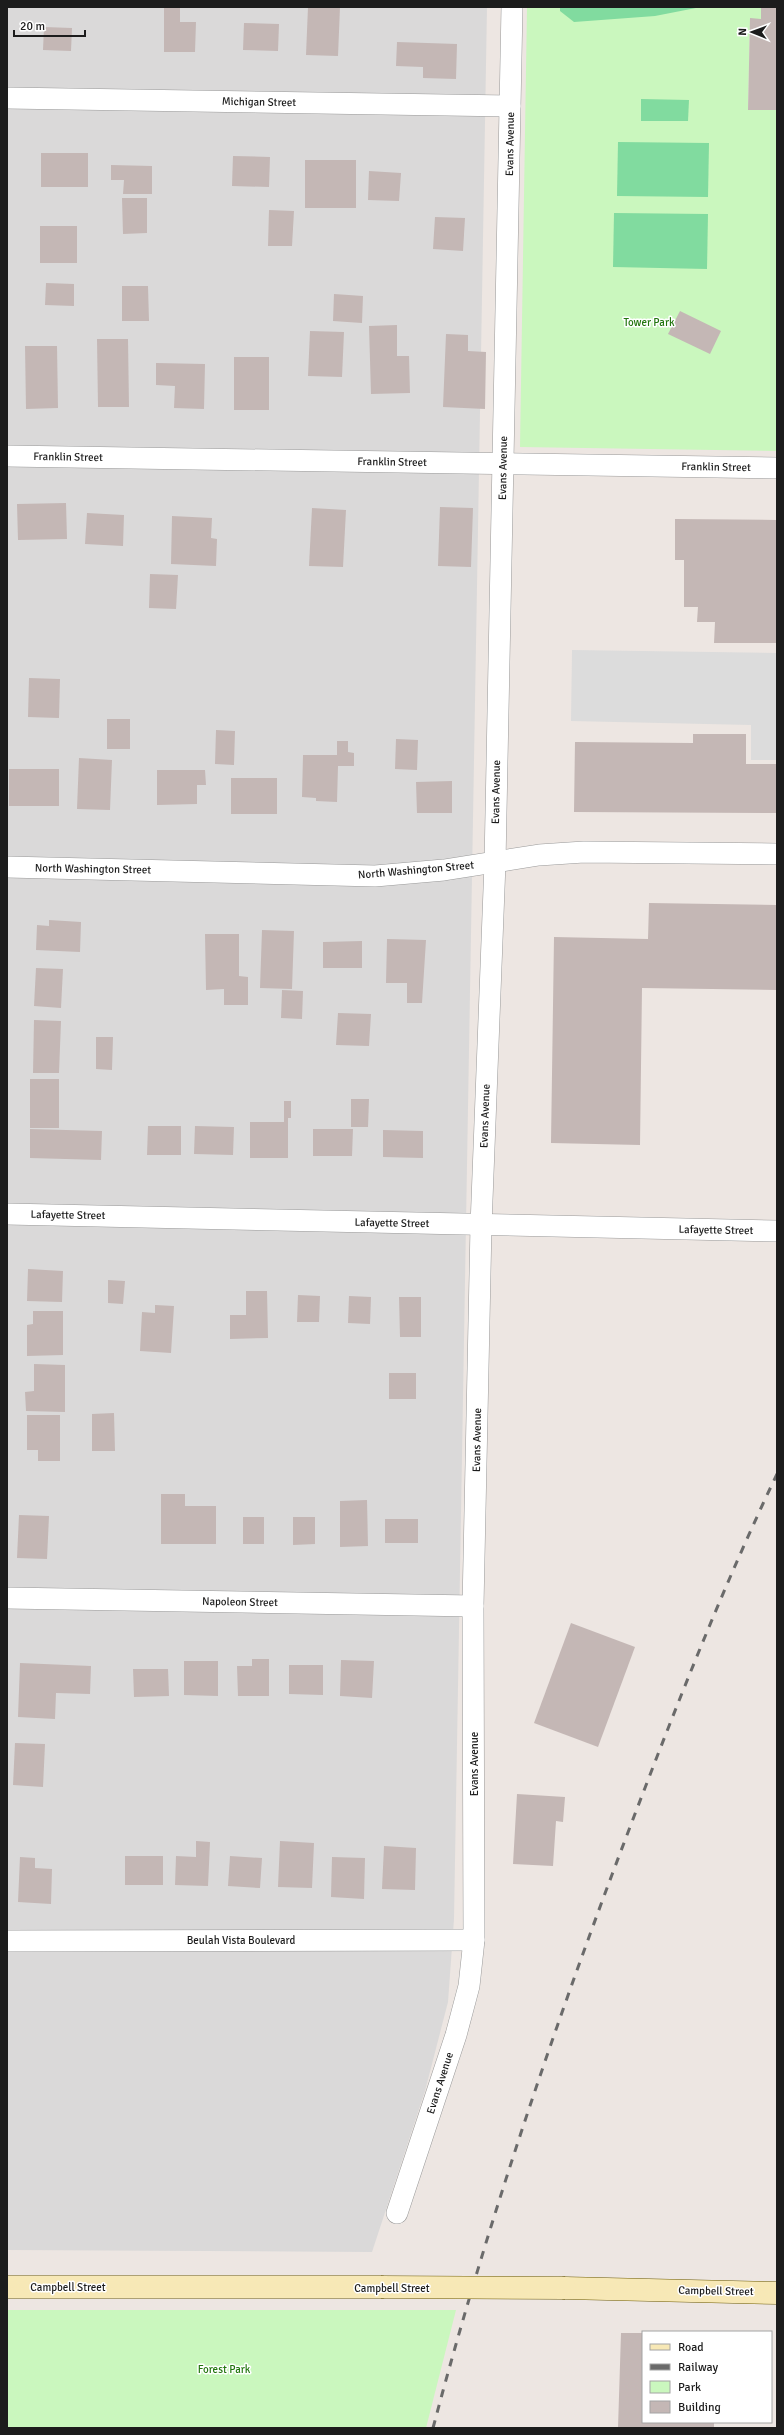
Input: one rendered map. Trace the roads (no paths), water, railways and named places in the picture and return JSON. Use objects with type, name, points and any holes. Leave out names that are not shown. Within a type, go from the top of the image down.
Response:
[{"type":"main road","name":"Campbell Street","points":[[7,2287],[565,2288],[777,2293]]},
{"type":"street","name":"Evans Avenue","points":[[397,2213],[456,2036],[469,1986],[474,1940],[473,1606],[480,1226],[495,863],[512,7]]},
{"type":"street","name":"Michigan Street","points":[[7,98],[510,106]]},
{"type":"street","name":"Franklin Street","points":[[7,456],[777,468]]},
{"type":"street","name":"North Washington Street","points":[[7,867],[375,876],[444,870],[539,855],[584,852],[777,854]]},
{"type":"street","name":"Lafayette Street","points":[[7,1214],[480,1226],[777,1231]]},
{"type":"street","name":"Napoleon Street","points":[[7,1598],[473,1606]]},
{"type":"street","name":"Beulah Vista Boulevard","points":[[7,1941],[474,1940]]},
{"type":"railway","points":[[433,2428],[499,2200],[575,1975],[630,1827],[682,1694],[718,1605],[777,1474]]},
{"type":"park label","name":"Tower Park","points":[[649,322]]},
{"type":"park label","name":"Forest Park","points":[[224,2369]]}]
